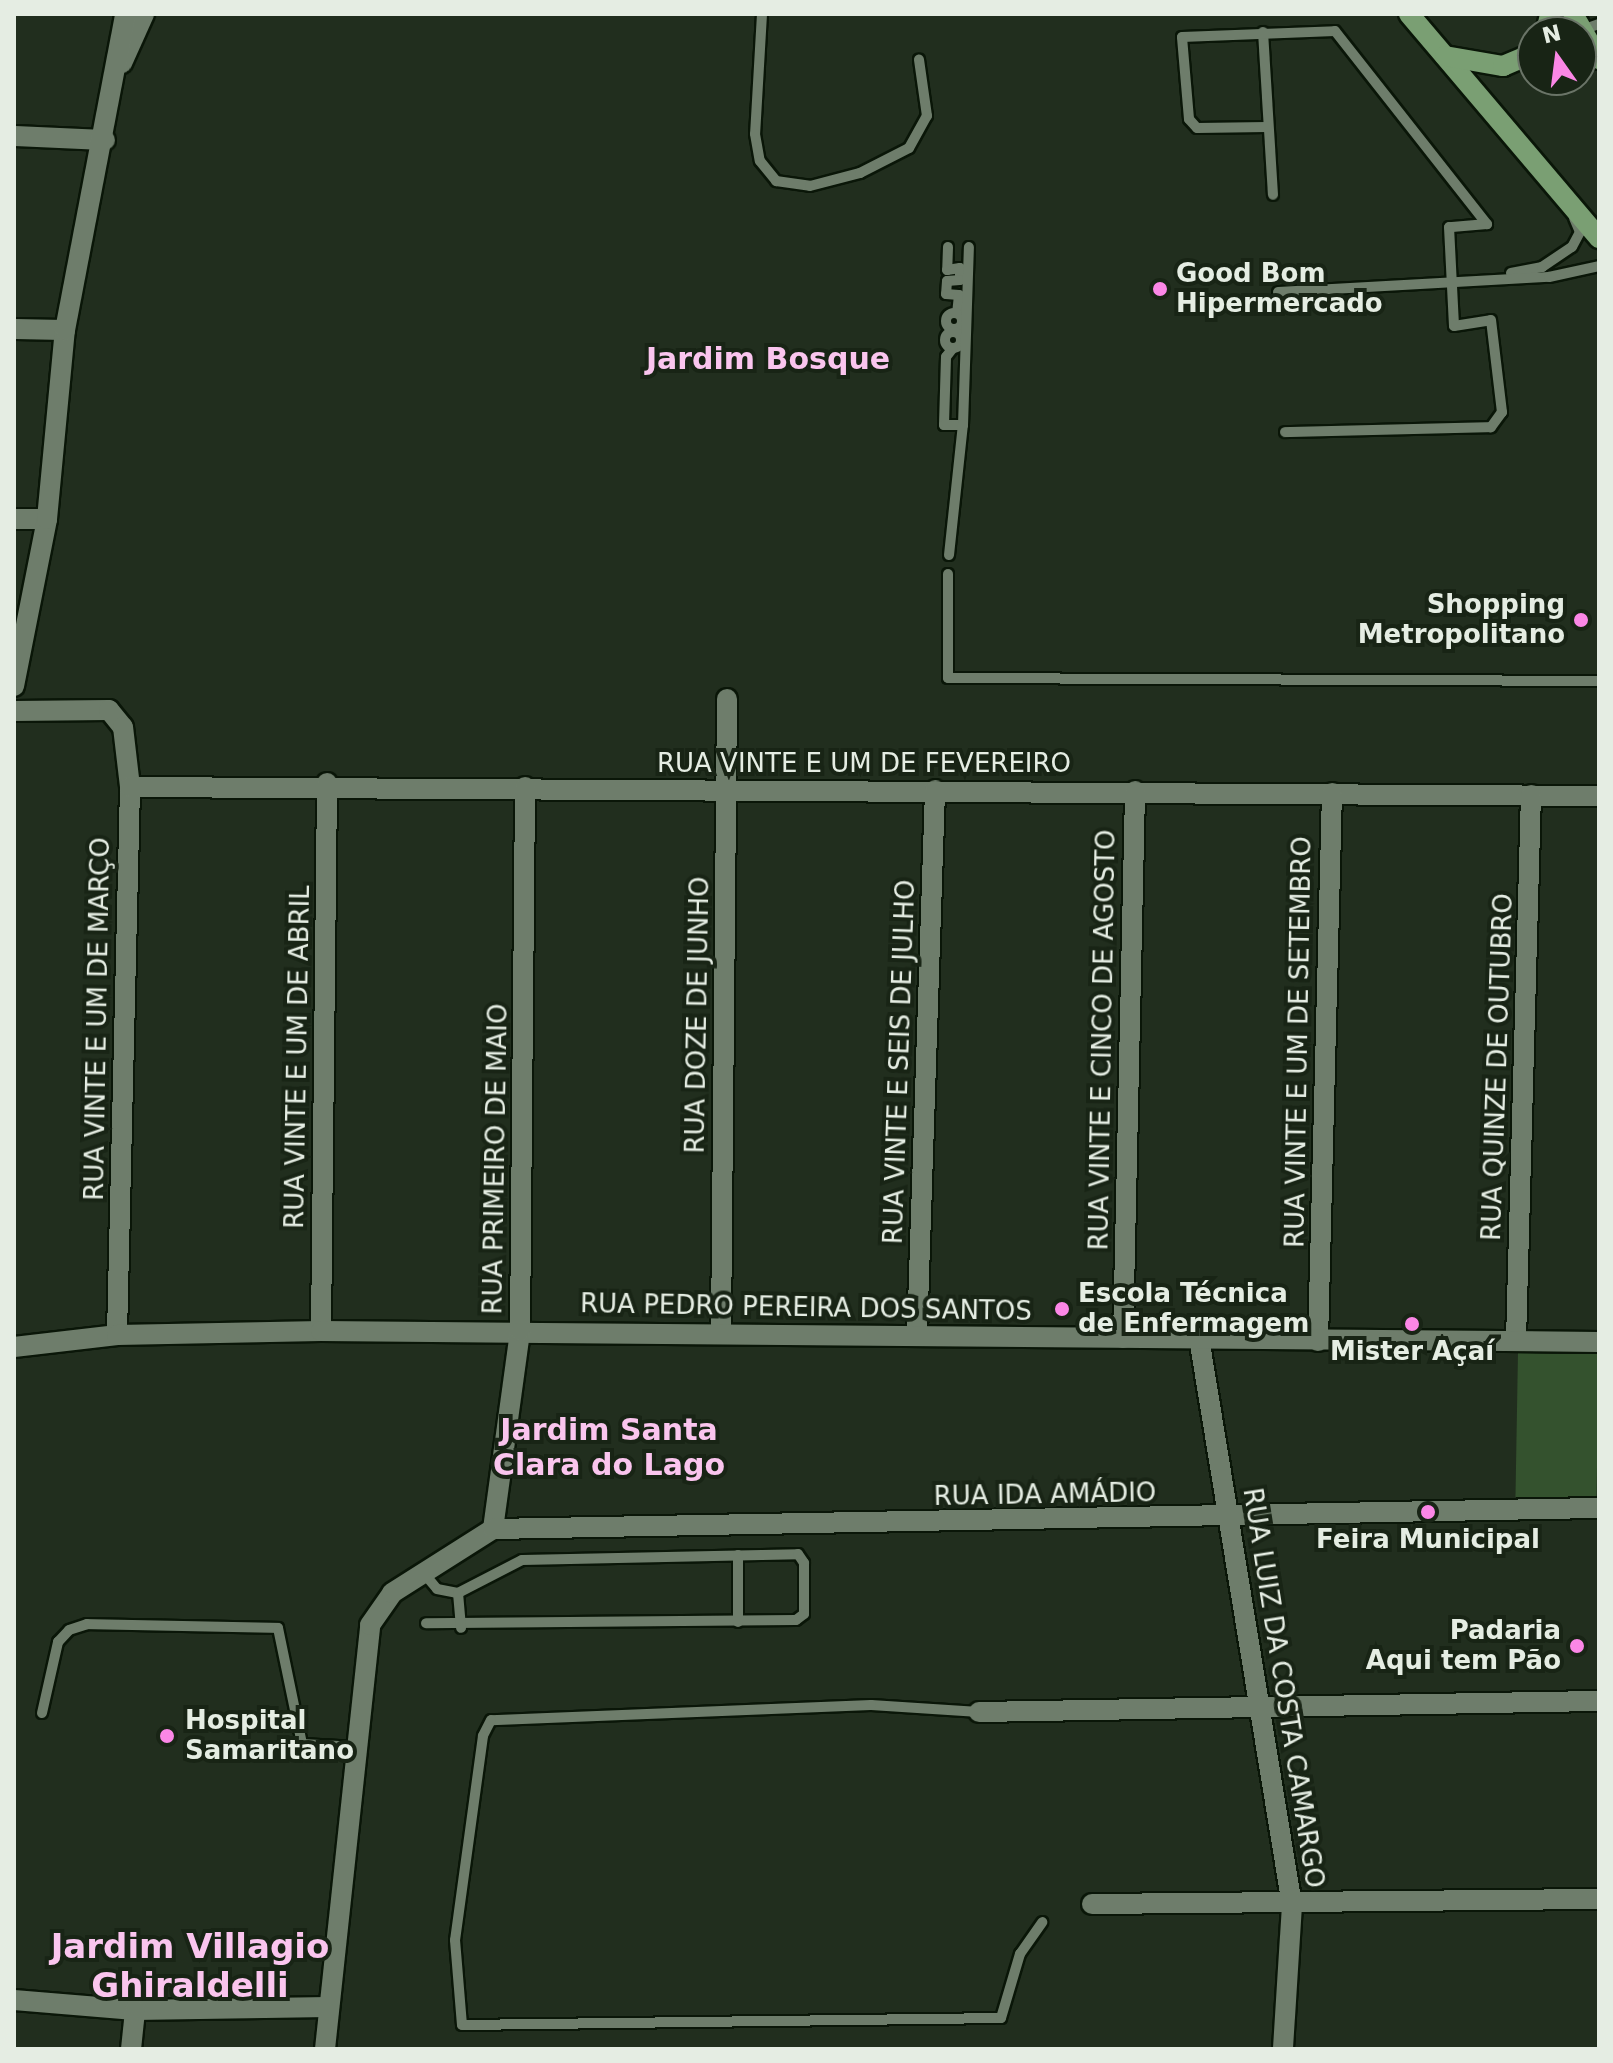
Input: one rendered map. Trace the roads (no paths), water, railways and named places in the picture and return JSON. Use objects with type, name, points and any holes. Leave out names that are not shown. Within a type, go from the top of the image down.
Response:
[{"type":"main road","points":[[1409,14],[1599,238]]},
{"type":"main road","points":[[1445,56],[1503,66],[1517,60]]},
{"type":"street","points":[[14,686],[47,519],[65,330],[105,140],[125,14]]},
{"type":"street","points":[[119,66],[144,14]]},
{"type":"street","points":[[14,136],[105,140]]},
{"type":"street","points":[[14,329],[65,330]]},
{"type":"street","points":[[14,519],[47,519]]},
{"type":"street","name":"RUA DOZE DE JUNHO","points":[[721,1332],[727,699]]},
{"type":"street","name":"RUA VINTE E UM DE MARÇO","points":[[14,711],[109,710],[123,727],[130,787],[117,1335]]},
{"type":"street","name":"RUA VINTE E UM DE FEVEREIRO","points":[[130,787],[327,783],[727,792],[935,790],[1599,796]]},
{"type":"street","name":"RUA VINTE E UM DE ABRIL","points":[[321,1331],[327,783]]},
{"type":"street","name":"RUA PRIMEIRO DE MAIO","points":[[493,1529],[520,1331],[525,787]]},
{"type":"street","name":"RUA VINTE E SEIS DE JULHO","points":[[917,1336],[935,790]]},
{"type":"street","name":"RUA VINTE E CINCO DE AGOSTO","points":[[1123,1338],[1135,791]]},
{"type":"street","name":"RUA VINTE E UM DE SETEMBRO","points":[[1318,1341],[1332,793]]},
{"type":"street","name":"RUA QUINZE DE OUTUBRO","points":[[1516,1341],[1531,795]]},
{"type":"street","name":"RUA PEDRO PEREIRA DOS SANTOS","points":[[14,1347],[117,1335],[321,1331],[721,1332],[1599,1342]]},
{"type":"street","name":"RUA LUIZ DA COSTA CAMARGO","points":[[1199,1338],[1292,1905],[1283,2049]]},
{"type":"street","name":"RUA IDA AMÁDIO","points":[[493,1529],[1228,1518],[1599,1508]]},
{"type":"street","points":[[325,2049],[370,1625],[392,1593],[422,1571],[493,1529]]},
{"type":"street","points":[[979,1712],[1599,1701]]},
{"type":"street","points":[[1092,1904],[1292,1905],[1599,1899]]},
{"type":"street","points":[[14,2000],[135,2010],[329,2007]]},
{"type":"street","points":[[131,2049],[135,2010]]},
{"type":"lane","points":[[762,14],[755,134],[760,161],[776,181],[810,186],[860,173],[909,148],[927,116],[919,60]]},
{"type":"lane","points":[[1267,127],[1197,128],[1189,119],[1178,44],[1189,33],[1335,31],[1487,224],[1449,227],[1454,326],[1491,320],[1502,412],[1491,427],[1285,432]]},
{"type":"lane","points":[[1263,32],[1273,195]]},
{"type":"lane","points":[[1477,279],[1542,267],[1572,247],[1580,232],[1568,201]]},
{"type":"lane","points":[[948,247],[947,270],[960,268],[946,294],[959,295],[957,313],[962,324],[954,329],[961,342],[946,357],[944,425],[963,425]]},
{"type":"lane","points":[[949,555],[963,425],[969,247]]},
{"type":"lane","points":[[1278,292],[1549,277],[1599,266]]},
{"type":"lane","points":[[948,574],[948,678],[1599,681]]},
{"type":"lane","points":[[422,1571],[437,1589],[458,1593],[522,1560],[798,1554],[804,1614],[796,1620],[738,1622],[461,1628],[426,1623]]},
{"type":"lane","points":[[738,1555],[738,1622]]},
{"type":"lane","points":[[458,1593],[461,1628]]},
{"type":"lane","points":[[42,1713],[58,1642],[69,1630],[87,1624],[278,1628],[302,1744],[358,1747]]},
{"type":"lane","points":[[979,1712],[871,1705],[491,1720],[483,1736],[455,1940],[462,2025],[1001,2018],[1020,1954],[1042,1922]]},
{"type":"place","name":"Good Bom Hipermercado","points":[[1160,289]]},
{"type":"place","name":"Shopping Metropolitano","points":[[1581,620]]},
{"type":"place","name":"Escola Técnica de Enfermagem","points":[[1062,1309]]},
{"type":"place","name":"Mister Açaí","points":[[1412,1324]]},
{"type":"place","name":"Feira Municipal","points":[[1428,1512]]},
{"type":"place","name":"Padaria Aqui tem Pão","points":[[1577,1646]]},
{"type":"place","name":"Hospital Samaritano","points":[[167,1736]]},
{"type":"district","name":"Jardim Bosque","points":[[768,359]]},
{"type":"district","name":"Jardim Santa Clara do Lago","points":[[609,1447]]},
{"type":"district","name":"Jardim Villagio Ghiraldelli","points":[[190,1966]]}]
